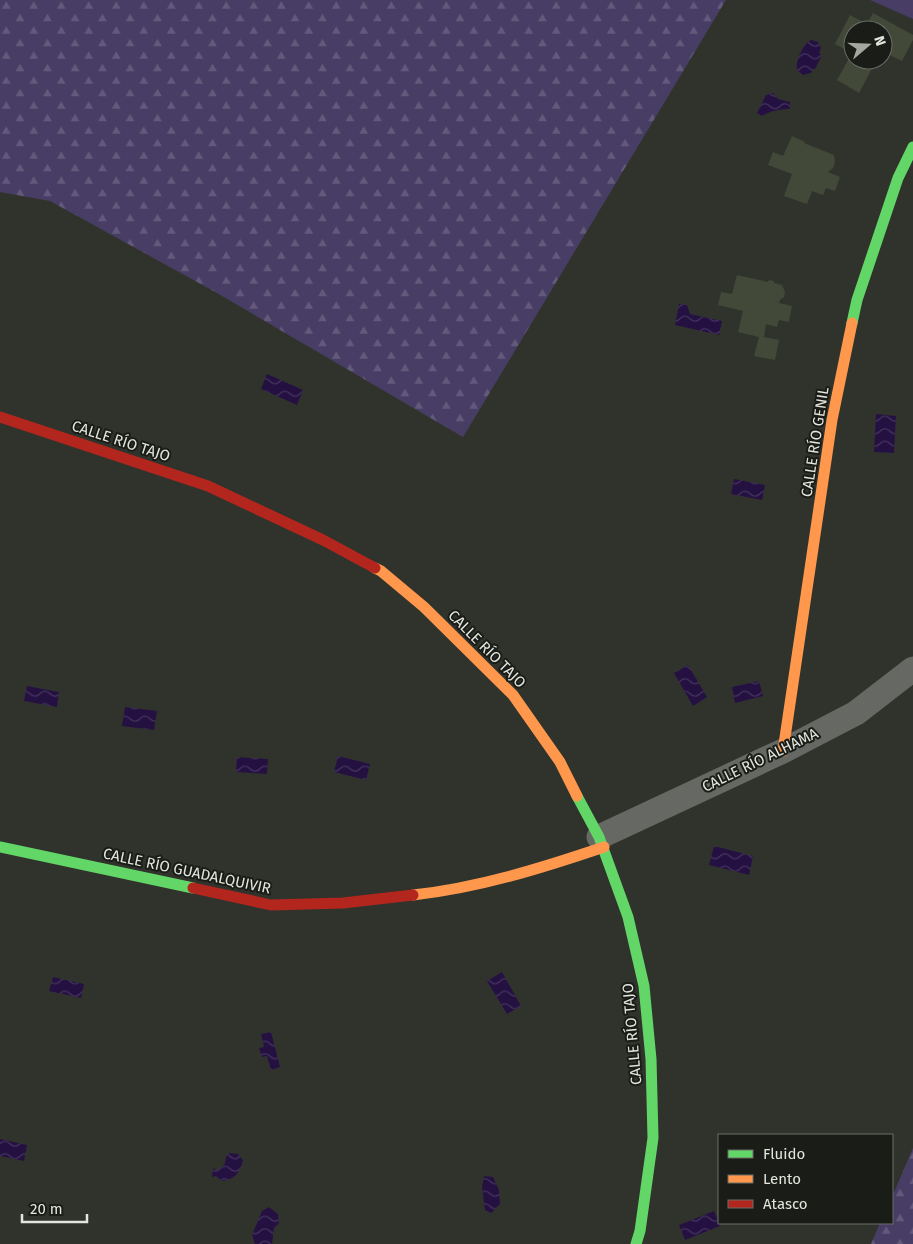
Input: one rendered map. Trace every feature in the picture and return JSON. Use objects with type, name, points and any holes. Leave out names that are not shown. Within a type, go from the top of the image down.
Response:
[{"type":"street","name":"CALLE RÍO GENIL","points":[[783,751],[832,420],[857,300],[898,178],[913,147]]},
{"type":"street","name":"CALLE RÍO TAJO","points":[[0,417],[208,486],[323,540],[381,571],[424,607],[514,694],[560,762],[601,842],[628,917],[642,978],[651,1059],[652,1138],[640,1231],[636,1244]]},
{"type":"street","name":"CALLE RÍO ALHAMA","points":[[601,842],[856,713],[913,670]]},
{"type":"street","name":"CALLE RÍO GUADALQUIVIR","points":[[0,847],[271,905],[343,903],[442,892],[552,865],[601,842]]},
{"type":"green space","points":[[0,0],[726,0],[463,437],[217,293],[50,201],[0,192]]},
{"type":"green space","points":[[870,0],[913,0],[913,19]]},
{"type":"green space","points":[[913,1148],[913,1244],[871,1244],[880,1224],[893,1224],[893,1195]]},
{"type":"water","points":[[811,40],[818,42],[821,48],[819,53],[822,55],[815,69],[811,73],[803,75],[797,70],[797,62],[803,49]]},
{"type":"water","points":[[773,93],[778,99],[790,102],[790,108],[762,116],[757,113],[766,95]]},
{"type":"water","points":[[679,304],[687,305],[690,314],[722,321],[719,335],[675,325]]},
{"type":"water","points":[[267,374],[303,390],[297,405],[261,389]]},
{"type":"water","points":[[876,414],[896,416],[894,453],[874,452]]},
{"type":"water","points":[[734,479],[765,485],[762,500],[731,494]]},
{"type":"water","points":[[688,665],[707,697],[693,706],[674,673]]},
{"type":"water","points":[[759,681],[763,696],[735,703],[732,687]]},
{"type":"water","points":[[27,686],[59,692],[57,707],[24,701]]},
{"type":"water","points":[[125,707],[157,711],[154,730],[122,726]]},
{"type":"water","points":[[338,756],[370,764],[366,780],[334,772]]},
{"type":"water","points":[[237,757],[268,759],[267,774],[236,772]]},
{"type":"water","points":[[714,846],[753,856],[749,875],[709,865]]},
{"type":"water","points":[[502,972],[521,1006],[507,1014],[487,981]]},
{"type":"water","points":[[53,977],[84,984],[81,998],[49,991]]},
{"type":"water","points":[[271,1032],[280,1067],[271,1070],[267,1056],[262,1057],[259,1048],[264,1047],[261,1034]]},
{"type":"water","points":[[0,1139],[27,1145],[24,1161],[0,1156]]},
{"type":"water","points":[[230,1153],[238,1154],[243,1160],[238,1172],[234,1177],[222,1181],[216,1176],[212,1177],[213,1168],[216,1170],[222,1167]]},
{"type":"water","points":[[484,1176],[493,1177],[499,1190],[500,1204],[491,1213],[485,1210],[482,1187]]},
{"type":"water","points":[[269,1207],[278,1214],[279,1223],[274,1228],[272,1244],[255,1244],[252,1235],[262,1211]]},
{"type":"water","points":[[714,1211],[720,1226],[685,1240],[679,1225]]},
{"type":"building","points":[[873,13],[886,20],[869,20]]},
{"type":"building","points":[[850,15],[859,20],[847,20]]},
{"type":"building","points":[[893,24],[913,35],[913,40],[902,61],[893,56]]},
{"type":"building","points":[[843,29],[843,48],[835,44]]},
{"type":"building","points":[[843,69],[871,70],[859,93],[837,80]]},
{"type":"building","points":[[792,136],[834,155],[835,162],[833,168],[828,172],[840,177],[835,191],[826,188],[823,195],[812,191],[807,204],[784,196],[792,174],[768,165],[773,152],[783,156]]},
{"type":"building","points":[[737,275],[768,282],[769,280],[774,281],[774,283],[782,285],[785,292],[784,297],[779,303],[792,306],[789,322],[779,320],[777,327],[766,324],[764,337],[779,340],[775,360],[754,356],[759,337],[738,332],[743,311],[718,305],[721,292],[732,294]]},
{"type":"traffic: fast","points":[[852,323],[857,300],[898,178],[913,147]]},
{"type":"traffic: fast","points":[[577,796],[599,837],[628,917],[644,986],[651,1059],[653,1138],[640,1231],[636,1244]]},
{"type":"traffic: fast","points":[[0,847],[193,888]]},
{"type":"traffic: slow","points":[[783,751],[832,420],[852,323]]},
{"type":"traffic: slow","points":[[375,568],[424,607],[513,695],[560,762],[577,796]]},
{"type":"traffic: slow","points":[[413,895],[462,888],[510,876],[604,847]]},
{"type":"traffic: jam","points":[[0,417],[208,486],[323,540],[375,568]]},
{"type":"traffic: jam","points":[[193,888],[271,905],[343,903],[413,895]]}]
